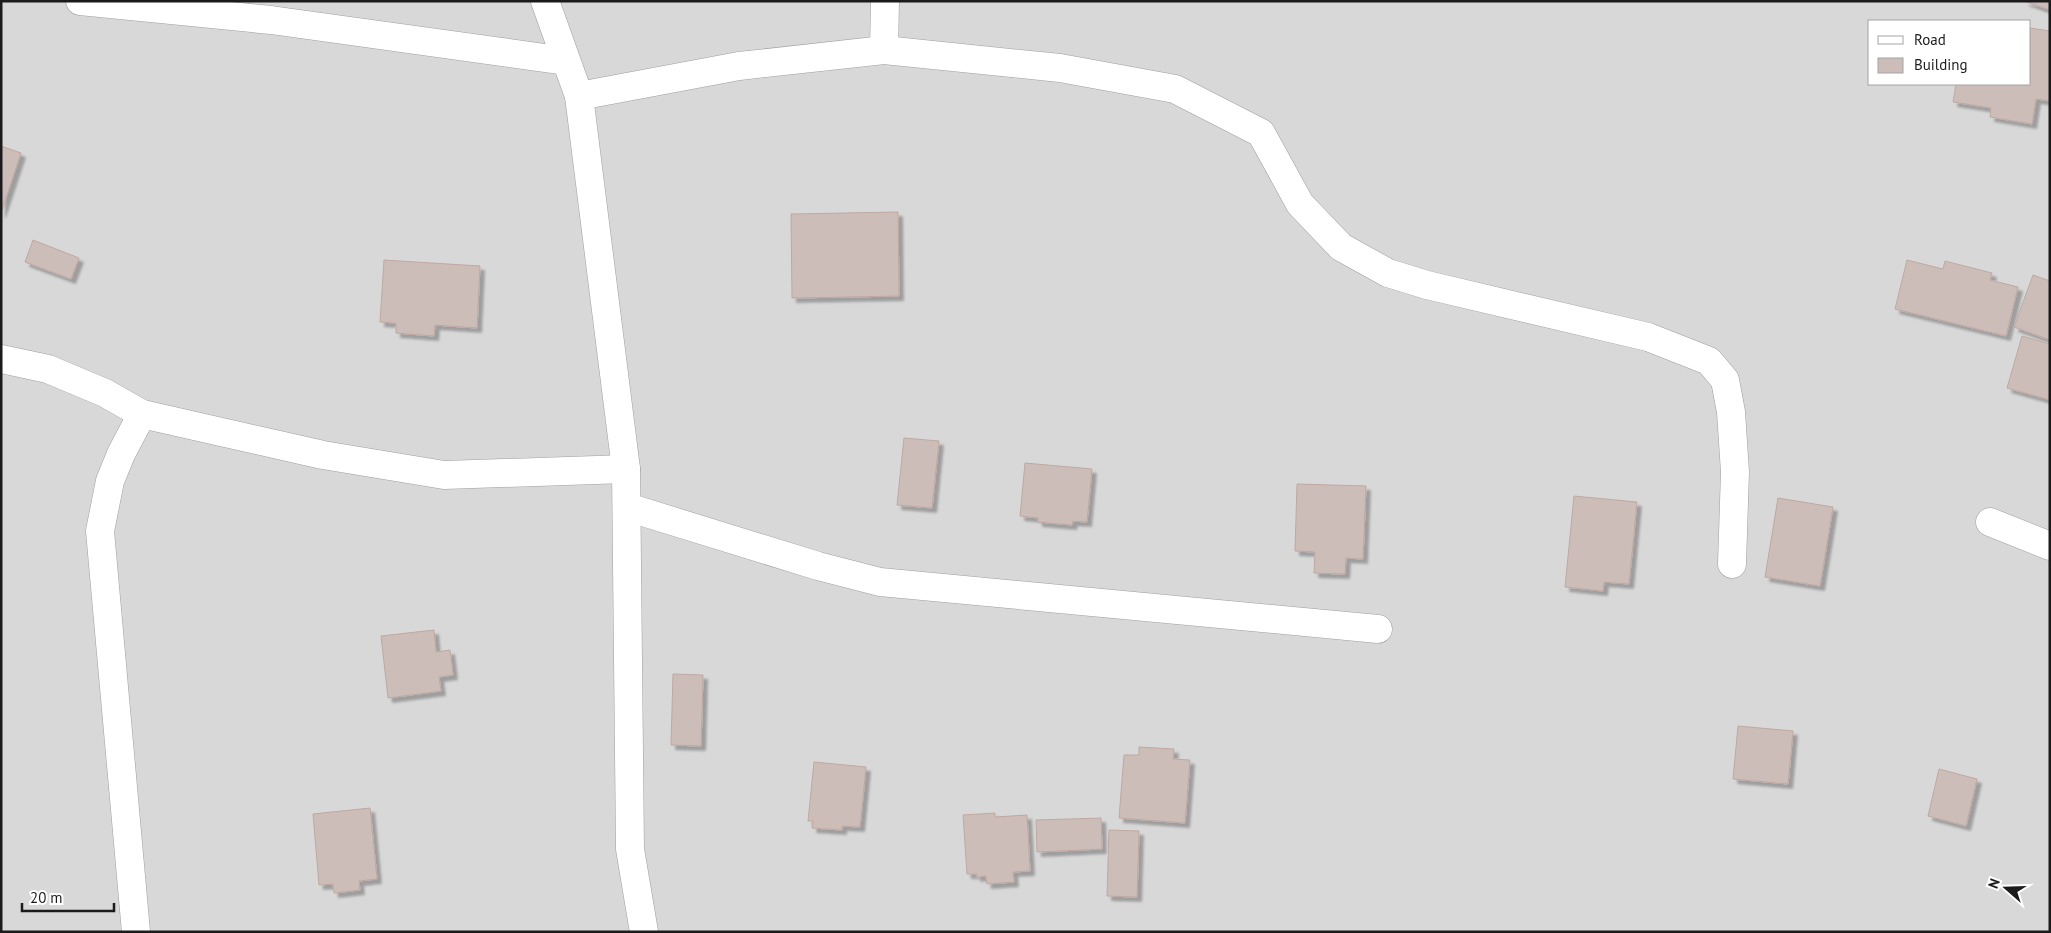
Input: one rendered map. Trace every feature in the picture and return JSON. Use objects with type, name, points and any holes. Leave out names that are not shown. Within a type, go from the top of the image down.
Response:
[{"type":"street","points":[[80,1],[271,20],[566,61]]},
{"type":"street","points":[[546,1],[579,96],[626,469],[630,849],[644,932]]},
{"type":"street","points":[[884,50],[885,1]]},
{"type":"street","points":[[579,96],[739,66],[884,50],[1060,68],[1175,89],[1261,133],[1300,204],[1341,247],[1388,273],[1428,285],[1648,337],[1709,361],[1725,380],[1731,412],[1735,472],[1732,564]]},
{"type":"street","points":[[1,359],[48,369],[105,393],[142,414],[323,455],[444,475],[626,469]]},
{"type":"street","points":[[136,932],[100,531],[110,481],[121,454],[142,414]]},
{"type":"street","points":[[626,507],[818,566],[880,582],[1378,629]]},
{"type":"street","points":[[1990,522],[2050,546]]},
{"type":"shaded area","points":[[1,1],[2050,1],[2050,932],[1,932]]},
{"type":"building","points":[[2024,1],[2050,1],[2050,10]]},
{"type":"building","points":[[2031,28],[2050,31],[2050,101],[2036,99],[2032,124],[1990,117],[1991,108],[1953,102],[1956,85],[2031,85]]},
{"type":"building","points":[[1,146],[21,153],[1,213]]},
{"type":"building","points":[[898,212],[899,296],[792,298],[791,214]]},
{"type":"building","points":[[33,240],[79,258],[71,279],[25,262]]},
{"type":"building","points":[[384,260],[480,266],[477,328],[435,325],[434,336],[396,333],[396,323],[380,322]]},
{"type":"building","points":[[1907,260],[1943,269],[1945,261],[1992,273],[1990,280],[2018,287],[2006,336],[1895,309]]},
{"type":"building","points":[[2033,275],[2050,281],[2050,340],[2014,327]]},
{"type":"building","points":[[2022,336],[2050,344],[2050,400],[2007,388]]},
{"type":"building","points":[[904,438],[939,441],[932,508],[897,505]]},
{"type":"building","points":[[1025,463],[1092,469],[1087,522],[1073,521],[1072,525],[1038,522],[1038,518],[1020,516]]},
{"type":"building","points":[[1297,484],[1366,486],[1363,559],[1346,558],[1345,574],[1314,573],[1315,552],[1295,551]]},
{"type":"building","points":[[1574,496],[1637,502],[1629,584],[1604,582],[1603,591],[1565,587]]},
{"type":"building","points":[[1778,498],[1833,507],[1820,586],[1765,577]]},
{"type":"building","points":[[434,630],[436,652],[450,650],[453,675],[439,677],[441,691],[388,698],[381,636]]},
{"type":"building","points":[[673,674],[703,675],[701,746],[671,745]]},
{"type":"building","points":[[1738,726],[1793,731],[1788,784],[1733,779]]},
{"type":"building","points":[[1139,747],[1174,749],[1173,759],[1190,760],[1185,823],[1119,818],[1124,755],[1139,755]]},
{"type":"building","points":[[814,762],[866,767],[860,827],[842,826],[842,830],[812,828],[813,821],[808,821]]},
{"type":"building","points":[[1939,769],[1977,779],[1966,826],[1928,816]]},
{"type":"building","points":[[370,808],[377,879],[359,881],[360,890],[334,893],[333,884],[319,885],[313,814]]},
{"type":"building","points":[[995,813],[995,817],[1027,815],[1030,871],[1013,872],[1014,882],[987,884],[986,876],[976,877],[977,874],[967,874],[963,815]]},
{"type":"building","points":[[1101,818],[1102,849],[1037,852],[1036,820]]},
{"type":"building","points":[[1109,830],[1139,831],[1137,897],[1107,896]]}]
